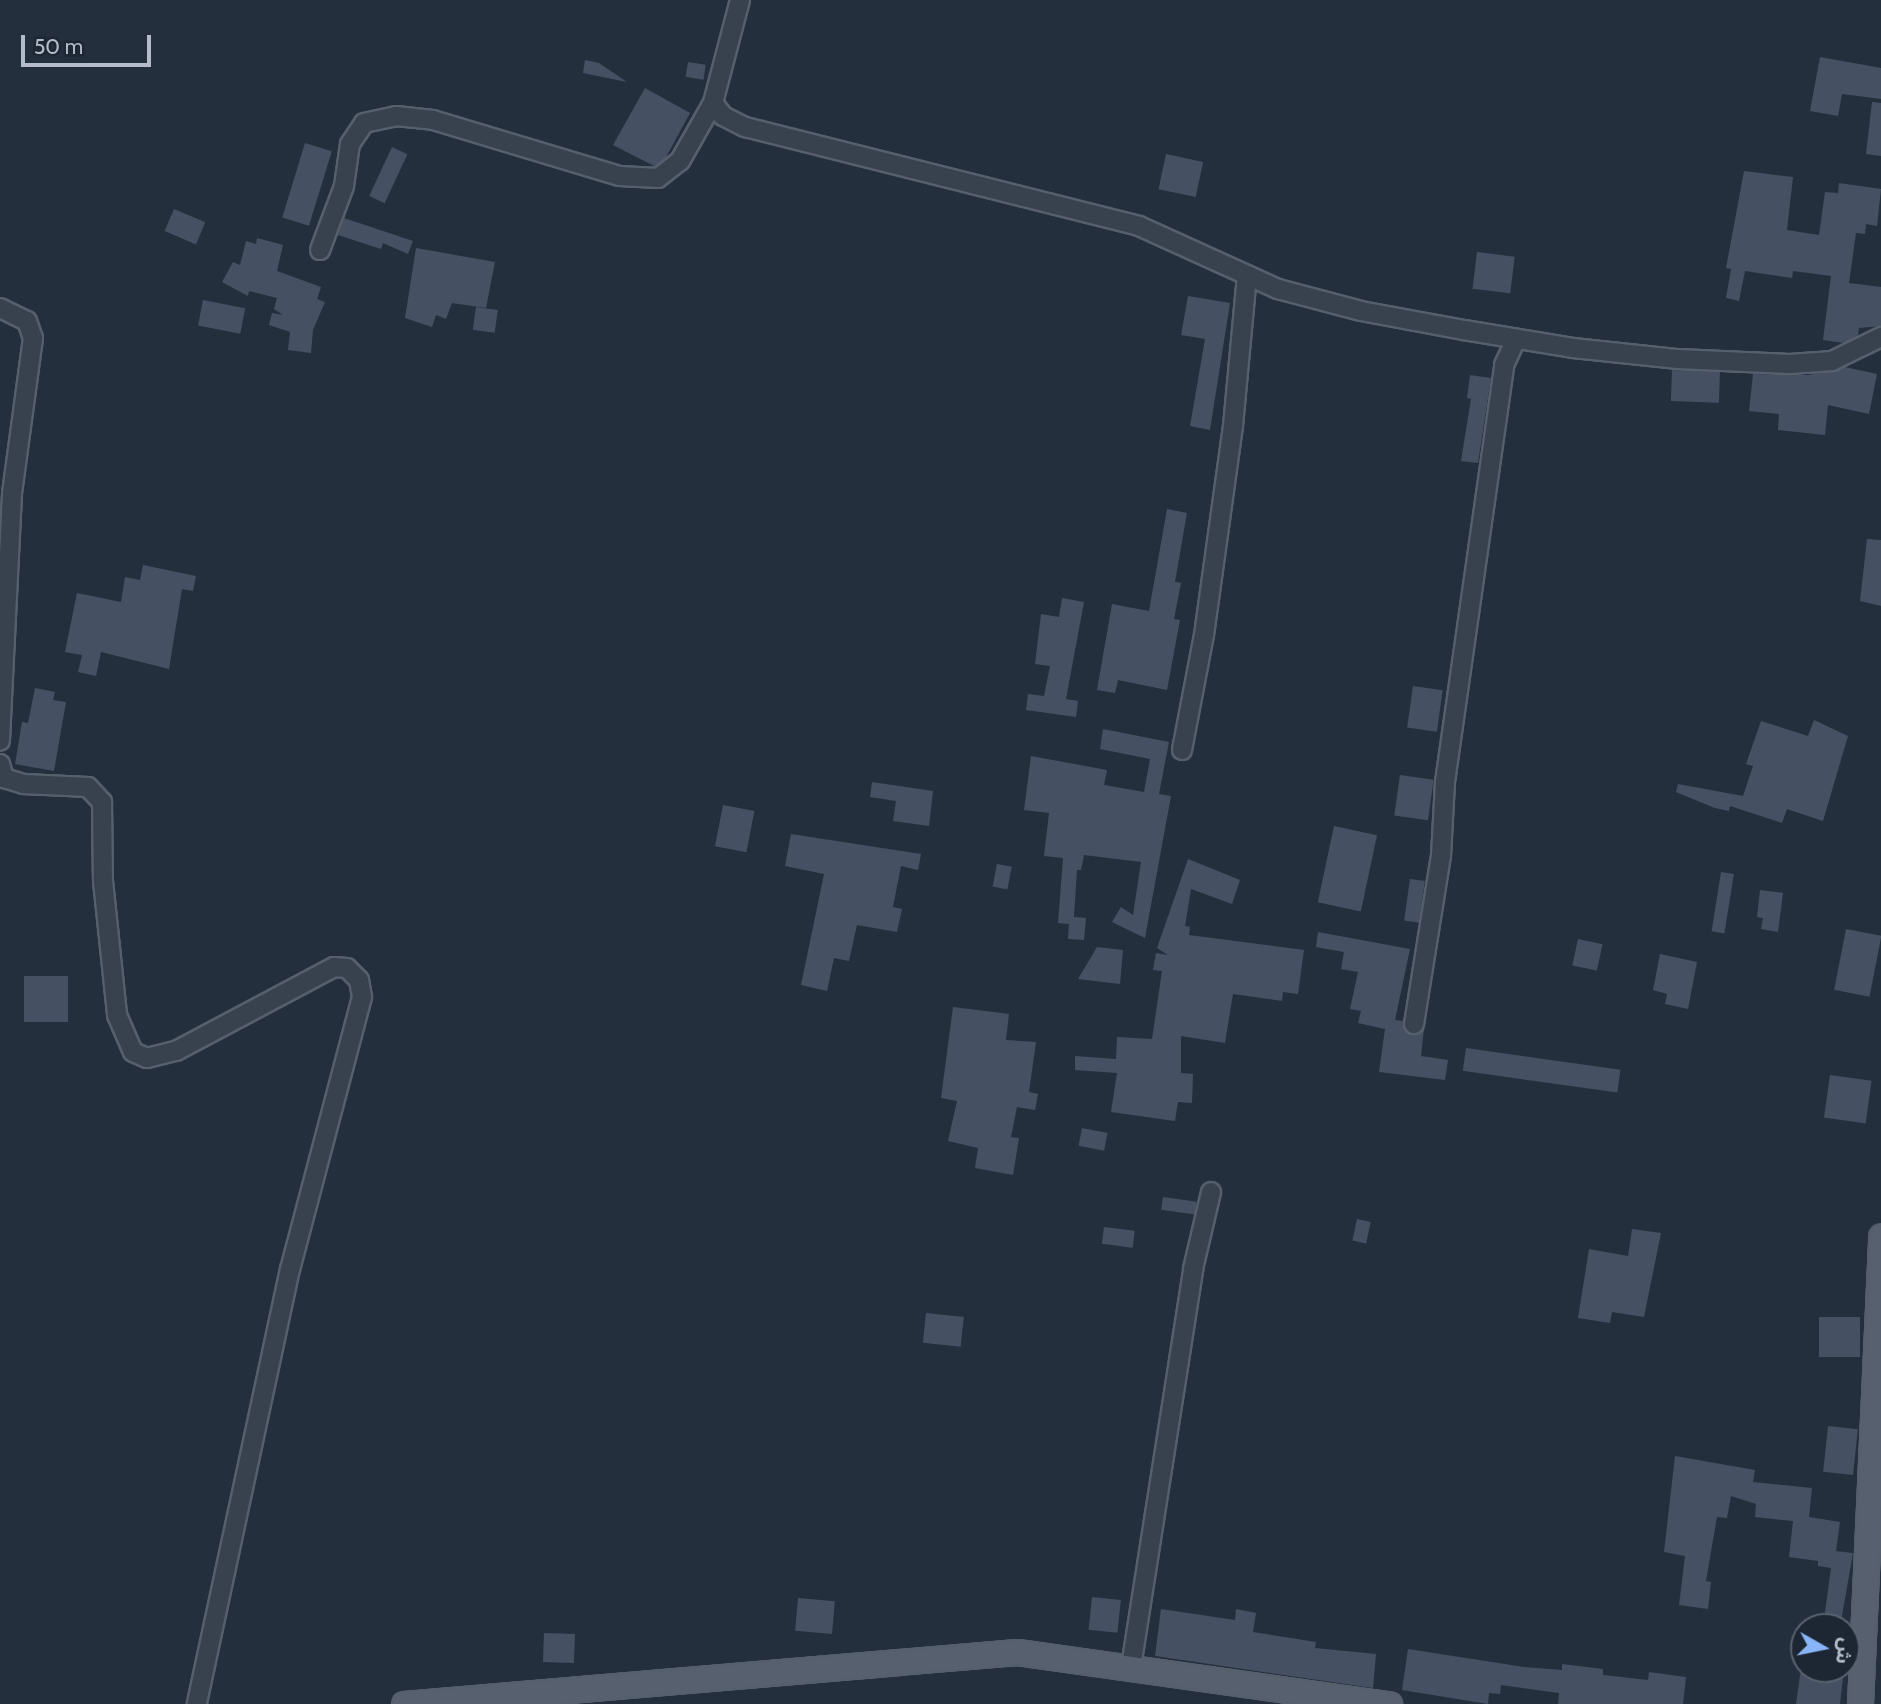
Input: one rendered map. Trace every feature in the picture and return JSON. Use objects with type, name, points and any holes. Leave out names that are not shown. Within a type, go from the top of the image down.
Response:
[{"type":"main road","points":[[1860,1704],[1881,1236]]},
{"type":"main road","points":[[404,1704],[981,1652],[1050,1655],[1389,1704]]},
{"type":"street","points":[[320,250],[344,187],[350,145],[364,123],[396,116],[433,120],[620,176],[658,178],[680,161],[713,103],[740,0]]},
{"type":"street","points":[[713,103],[723,116],[745,127],[1139,226],[1247,276],[1361,311],[1516,339],[1678,359],[1790,364],[1832,360],[1881,337]]},
{"type":"street","points":[[1182,750],[1204,635],[1232,439],[1247,276]]},
{"type":"street","points":[[0,308],[27,321],[33,338],[12,494],[0,741]]},
{"type":"street","points":[[1414,1024],[1441,856],[1445,782],[1503,365],[1516,339]]},
{"type":"street","points":[[0,764],[4,778],[24,784],[88,787],[102,802],[103,881],[117,1015],[133,1052],[147,1058],[176,1051],[334,967],[347,968],[359,980],[362,997],[290,1269],[197,1704]]},
{"type":"street","points":[[1130,1668],[1170,1441],[1193,1269],[1211,1192]]},
{"type":"building","points":[[1820,57],[1881,68],[1881,99],[1842,94],[1838,116],[1810,111]]},
{"type":"building","points":[[585,60],[599,63],[627,82],[583,73]]},
{"type":"building","points":[[688,62],[706,65],[703,80],[686,77]]},
{"type":"building","points":[[645,88],[690,113],[665,159],[654,166],[613,145]]},
{"type":"building","points":[[1872,102],[1881,103],[1881,156],[1866,154]]},
{"type":"building","points":[[305,143],[332,151],[309,226],[282,218]]},
{"type":"building","points":[[392,147],[407,154],[385,203],[369,196]]},
{"type":"building","points":[[1166,154],[1203,162],[1196,197],[1159,189]]},
{"type":"building","points":[[1744,171],[1793,177],[1787,230],[1819,235],[1825,192],[1838,193],[1839,183],[1881,189],[1877,226],[1866,224],[1865,234],[1856,233],[1849,283],[1881,287],[1881,326],[1859,328],[1858,335],[1844,343],[1823,340],[1831,276],[1793,271],[1792,278],[1745,271],[1739,301],[1726,298],[1731,269],[1726,268]]},
{"type":"building","points":[[174,209],[205,222],[196,244],[165,231]]},
{"type":"building","points":[[344,218],[413,241],[408,254],[383,243],[381,249],[338,235]]},
{"type":"building","points":[[257,238],[283,245],[277,271],[321,287],[317,299],[325,302],[313,330],[311,353],[288,350],[290,332],[269,325],[272,313],[283,315],[274,309],[277,298],[249,291],[248,296],[222,282],[233,262],[240,265],[246,241],[256,244]]},
{"type":"building","points":[[416,248],[495,262],[486,308],[452,303],[446,319],[436,315],[432,327],[405,318]]},
{"type":"building","points":[[1477,252],[1515,257],[1510,293],[1472,289]]},
{"type":"building","points":[[1188,296],[1230,303],[1210,430],[1190,426],[1205,339],[1181,335]]},
{"type":"building","points":[[203,300],[245,308],[240,334],[198,326]]},
{"type":"building","points":[[476,307],[498,310],[495,333],[473,330]]},
{"type":"building","points":[[1845,367],[1877,374],[1869,414],[1828,405],[1825,435],[1778,430],[1779,414],[1749,411],[1753,374],[1809,375]]},
{"type":"building","points":[[1672,370],[1720,372],[1719,403],[1671,401]]},
{"type":"building","points":[[1470,375],[1491,378],[1478,463],[1461,461],[1471,399],[1467,398]]},
{"type":"building","points":[[1167,509],[1187,513],[1175,582],[1181,583],[1174,619],[1180,620],[1167,690],[1118,680],[1115,693],[1097,690],[1112,604],[1149,611]]},
{"type":"building","points":[[1867,539],[1881,540],[1881,606],[1860,601]]},
{"type":"building","points":[[143,565],[196,576],[193,591],[182,589],[169,669],[101,652],[96,676],[78,672],[82,655],[65,652],[77,593],[121,602],[125,577],[140,580]]},
{"type":"building","points":[[1062,598],[1084,602],[1066,699],[1078,701],[1076,717],[1026,710],[1028,694],[1044,696],[1050,666],[1035,664],[1041,614],[1059,617]]},
{"type":"building","points":[[1413,686],[1443,690],[1437,732],[1407,728]]},
{"type":"building","points":[[35,688],[55,692],[53,700],[66,702],[54,771],[15,764],[22,722],[28,723]]},
{"type":"building","points":[[1814,720],[1848,736],[1823,821],[1787,809],[1782,823],[1730,806],[1729,811],[1715,808],[1676,792],[1678,784],[1743,796],[1753,766],[1746,764],[1761,721],[1808,736]]},
{"type":"building","points":[[1103,729],[1169,742],[1159,794],[1171,796],[1145,938],[1112,922],[1121,907],[1133,915],[1141,862],[1084,855],[1081,870],[1077,870],[1074,917],[1086,918],[1084,940],[1068,939],[1069,924],[1058,923],[1063,858],[1044,856],[1049,813],[1024,810],[1031,756],[1107,770],[1104,785],[1144,792],[1150,759],[1100,749]]},
{"type":"building","points":[[1400,775],[1434,780],[1428,820],[1394,816]]},
{"type":"building","points":[[872,782],[933,791],[929,826],[893,821],[896,801],[870,797]]},
{"type":"building","points":[[723,805],[754,811],[746,852],[715,846]]},
{"type":"building","points":[[1334,826],[1377,835],[1361,911],[1318,902]]},
{"type":"building","points":[[791,834],[921,854],[918,870],[901,866],[893,907],[902,909],[897,932],[857,925],[849,961],[834,958],[827,991],[801,985],[824,874],[785,866]]},
{"type":"building","points":[[1188,859],[1240,880],[1232,904],[1191,889],[1185,926],[1190,927],[1189,935],[1304,950],[1298,994],[1283,992],[1282,1001],[1233,994],[1225,1043],[1181,1036],[1181,1073],[1193,1074],[1192,1103],[1178,1102],[1175,1121],[1111,1112],[1117,1073],[1075,1070],[1075,1056],[1116,1059],[1117,1037],[1152,1039],[1162,971],[1153,970],[1156,953],[1168,955],[1157,948]]},
{"type":"building","points":[[997,864],[1012,867],[1007,889],[993,887]]},
{"type":"building","points":[[1721,872],[1734,874],[1724,933],[1712,931]]},
{"type":"building","points":[[1410,879],[1425,881],[1419,923],[1404,921]]},
{"type":"building","points":[[1760,890],[1783,893],[1778,932],[1761,929],[1763,918],[1757,917]]},
{"type":"building","points":[[1846,929],[1881,936],[1870,997],[1834,990]]},
{"type":"building","points":[[1318,932],[1410,949],[1395,1020],[1403,1021],[1412,1035],[1424,1029],[1421,1056],[1448,1060],[1445,1080],[1379,1072],[1385,1029],[1358,1023],[1361,1011],[1350,1009],[1358,972],[1341,969],[1344,952],[1316,947]]},
{"type":"building","points":[[1578,939],[1602,944],[1597,971],[1572,965]]},
{"type":"building","points":[[1097,947],[1123,950],[1120,984],[1078,979]]},
{"type":"building","points":[[1660,954],[1697,962],[1688,1009],[1665,1004],[1667,994],[1653,990]]},
{"type":"building","points":[[24,976],[68,976],[68,1022],[24,1022]]},
{"type":"building","points":[[953,1007],[1009,1014],[1006,1040],[1036,1042],[1029,1092],[1038,1094],[1035,1110],[1017,1107],[1011,1137],[1019,1138],[1013,1175],[975,1168],[978,1148],[948,1141],[957,1101],[941,1098]]},
{"type":"building","points":[[1466,1048],[1620,1070],[1617,1092],[1463,1071]]},
{"type":"building","points":[[1830,1075],[1872,1081],[1866,1123],[1824,1118]]},
{"type":"building","points":[[1082,1128],[1108,1133],[1104,1151],[1079,1146]]},
{"type":"building","points":[[1163,1197],[1197,1202],[1195,1215],[1161,1210]]},
{"type":"building","points":[[1357,1219],[1371,1222],[1366,1243],[1352,1241]]},
{"type":"building","points":[[1104,1227],[1135,1231],[1133,1248],[1102,1244]]},
{"type":"building","points":[[1632,1229],[1661,1233],[1644,1317],[1612,1312],[1610,1323],[1578,1318],[1589,1249],[1628,1256]]},
{"type":"building","points":[[926,1313],[964,1317],[961,1347],[923,1343]]},
{"type":"building","points":[[1819,1317],[1860,1317],[1860,1357],[1819,1357]]},
{"type":"building","points":[[1828,1426],[1858,1429],[1853,1475],[1823,1472]]},
{"type":"building","points":[[1675,1456],[1755,1470],[1753,1482],[1812,1488],[1809,1517],[1840,1522],[1836,1551],[1853,1553],[1842,1613],[1825,1613],[1831,1568],[1818,1566],[1818,1561],[1789,1557],[1793,1521],[1755,1517],[1756,1504],[1731,1496],[1727,1518],[1717,1517],[1706,1581],[1711,1582],[1708,1609],[1679,1605],[1685,1556],[1664,1552]]},
{"type":"building","points":[[1092,1597],[1121,1600],[1117,1633],[1089,1630]]},
{"type":"building","points":[[798,1598],[835,1601],[832,1634],[795,1631]]},
{"type":"building","points":[[1161,1609],[1235,1620],[1236,1609],[1256,1613],[1253,1632],[1316,1642],[1315,1648],[1376,1654],[1373,1688],[1155,1656]]},
{"type":"building","points":[[544,1633],[575,1634],[574,1663],[543,1662]]},
{"type":"building","points":[[1408,1649],[1524,1667],[1562,1670],[1562,1664],[1603,1669],[1603,1675],[1648,1680],[1649,1672],[1686,1677],[1683,1704],[1558,1704],[1559,1693],[1501,1685],[1500,1694],[1489,1693],[1488,1704],[1402,1690]]},
{"type":"building","points":[[1799,1683],[1842,1683],[1840,1704],[1796,1704]]}]
